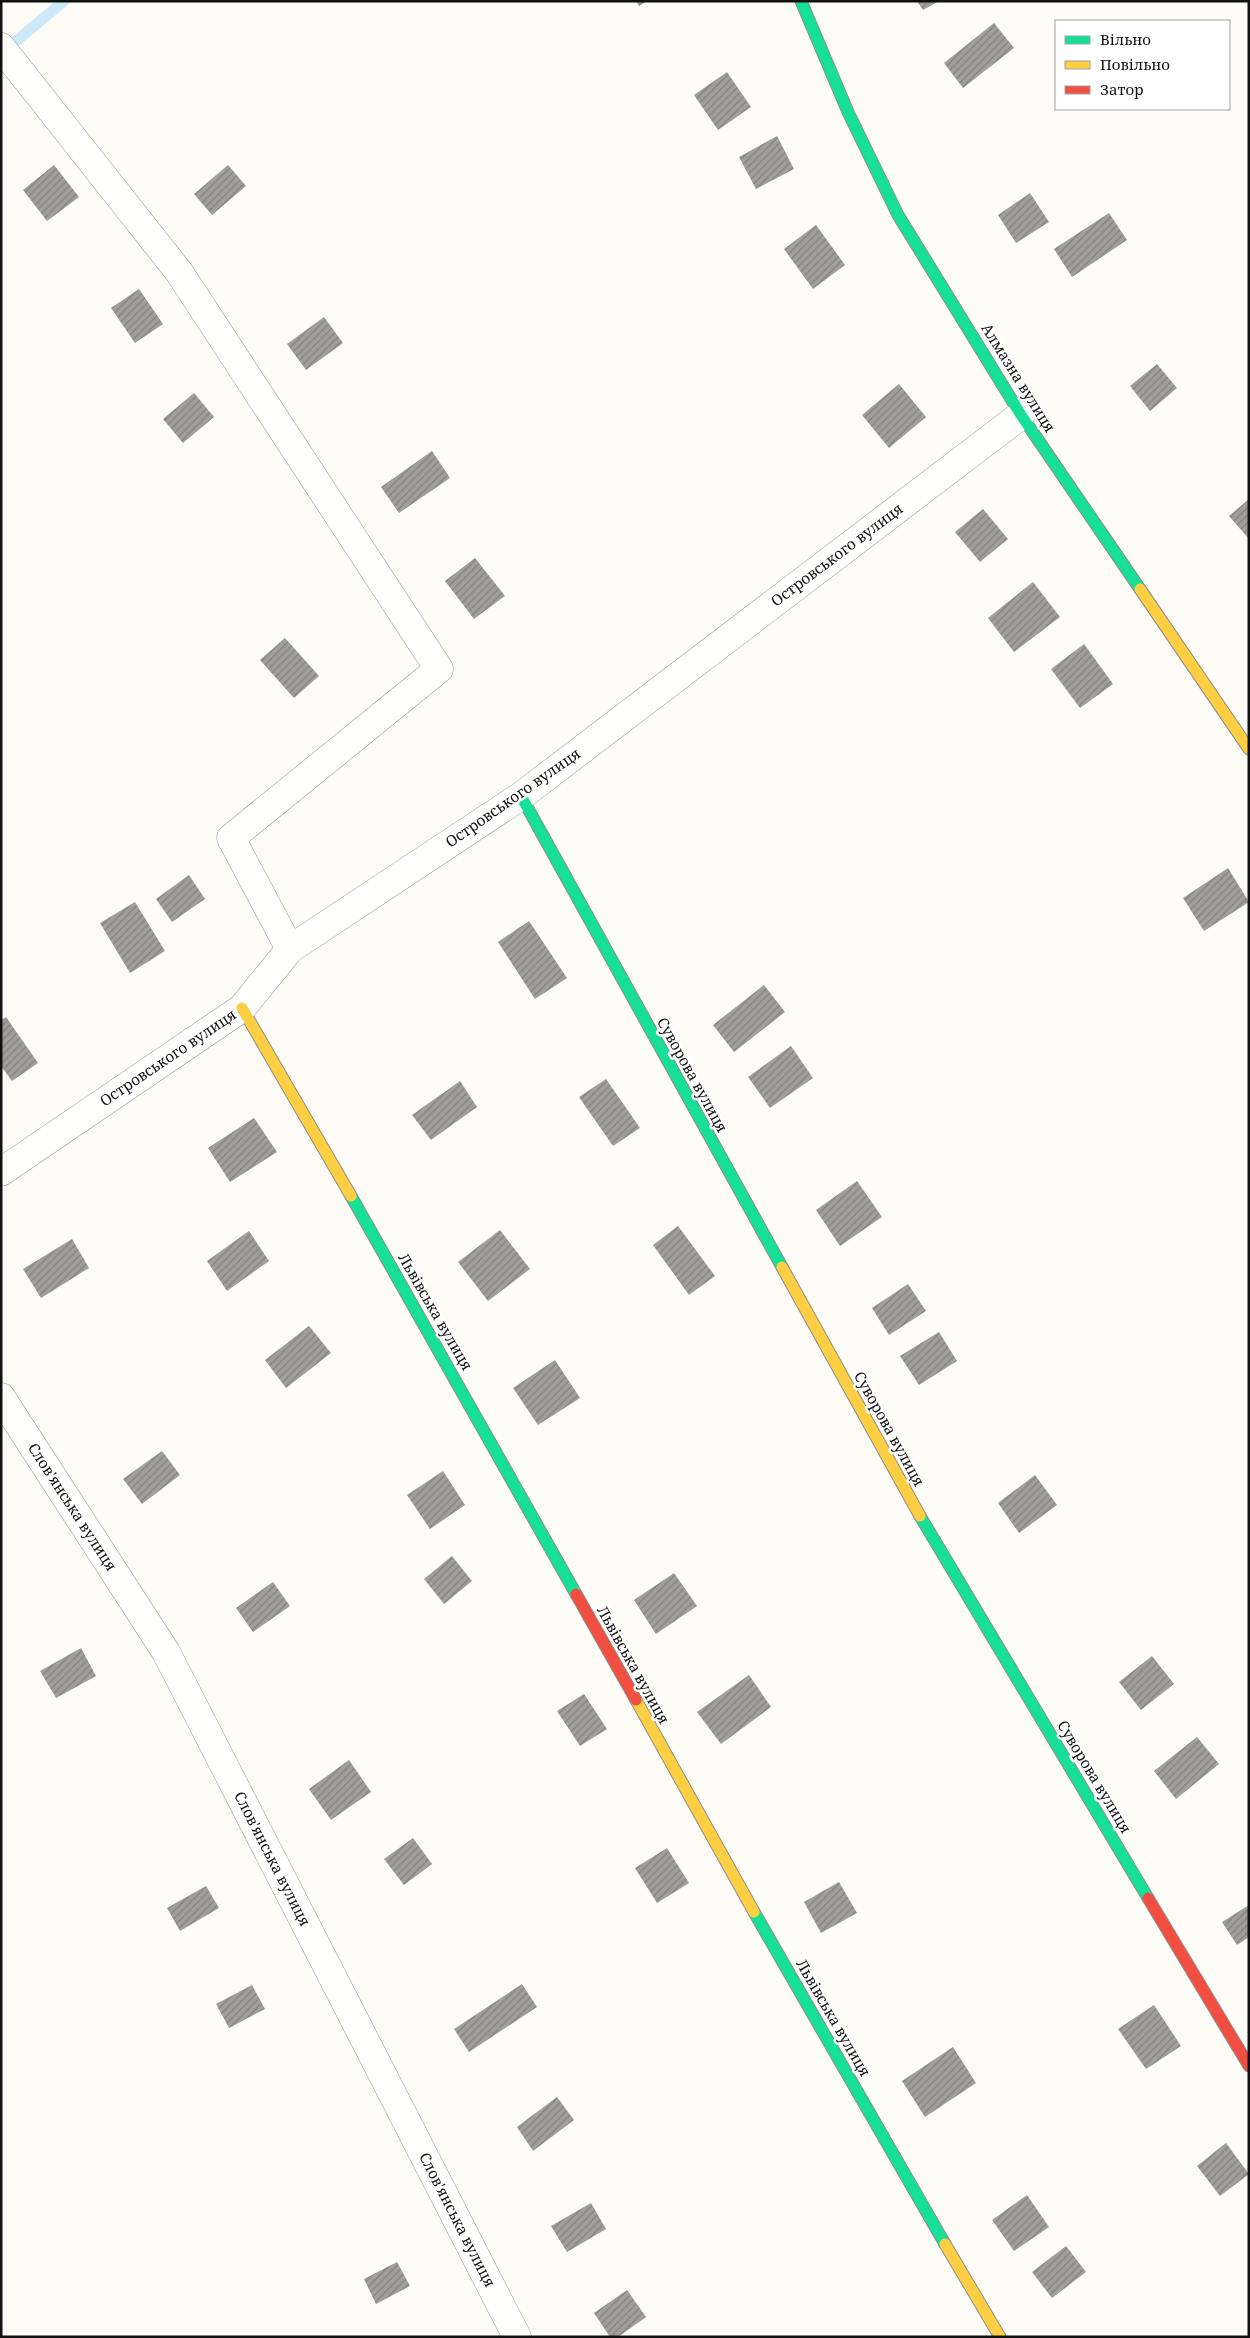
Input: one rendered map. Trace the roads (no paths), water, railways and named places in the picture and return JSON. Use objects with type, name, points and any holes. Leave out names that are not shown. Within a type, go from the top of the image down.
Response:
[{"type":"street","name":"Алмазна вулиця","points":[[801,1],[848,112],[898,215],[1021,415],[1249,749]]},
{"type":"street","points":[[1,46],[48,103],[179,272],[439,669],[231,838],[290,949]]},
{"type":"street","name":"Островського вулиця","points":[[1,1172],[242,1008],[290,949],[521,796],[1021,415]]},
{"type":"street","name":"Суворова вулиця","points":[[521,796],[911,1501],[1249,2066]]},
{"type":"street","name":"Львівська вулиця","points":[[242,1008],[434,1342],[944,2244],[1000,2337]]},
{"type":"street","name":"Слов'янська вулиця","points":[[1,1397],[166,1652],[517,2337]]},
{"type":"waterway","points":[[3,52],[64,1]]}]
